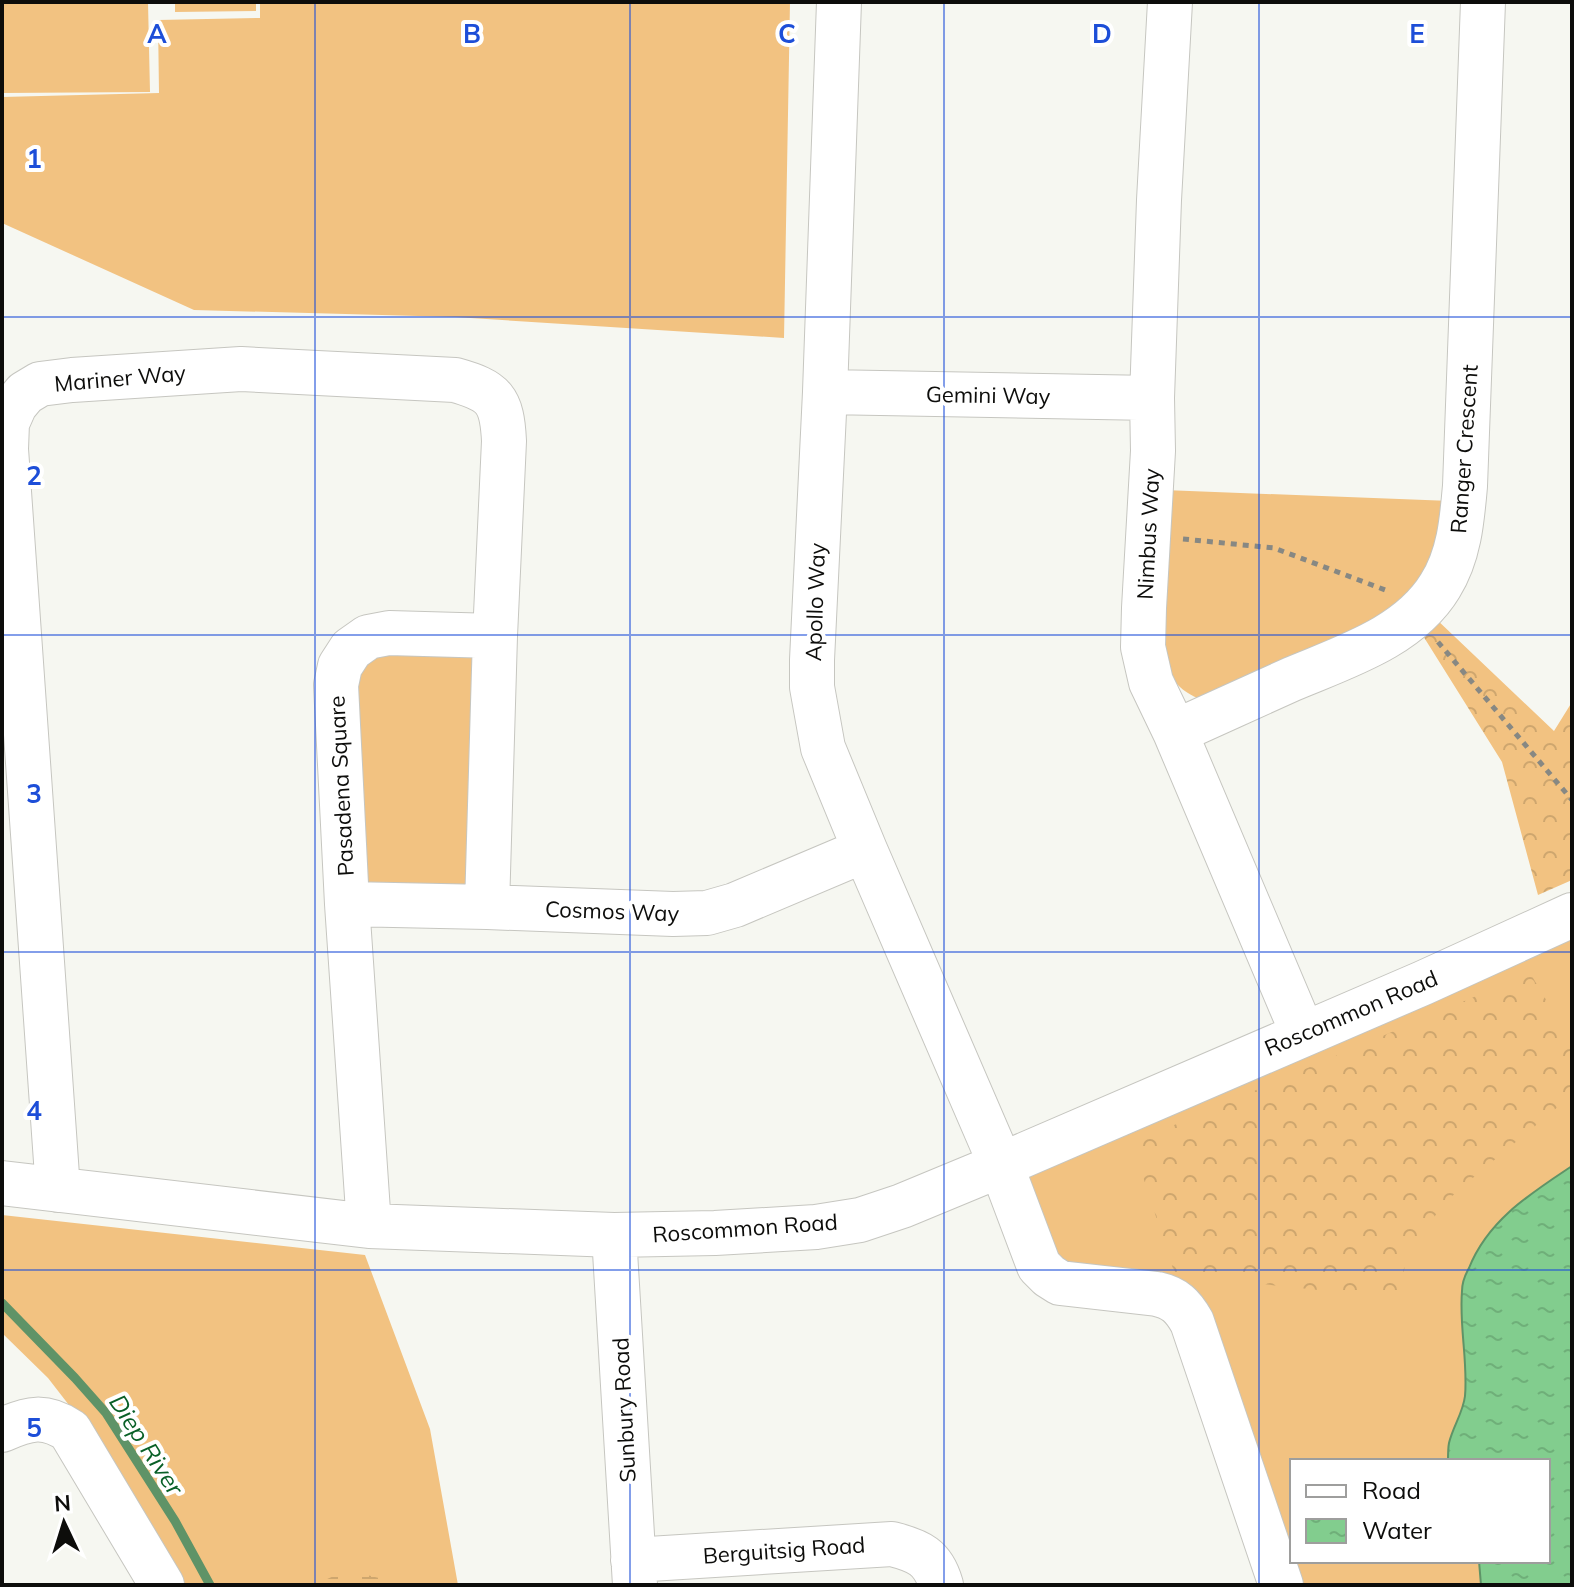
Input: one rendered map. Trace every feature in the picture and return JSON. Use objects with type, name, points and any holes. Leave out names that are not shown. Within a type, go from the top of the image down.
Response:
[{"type":"street","name":"Apollo Way","points":[[839,2],[812,687],[823,748],[1001,1165],[1039,1266],[1060,1283],[1168,1297],[1185,1310],[1192,1322],[1281,1585]]},
{"type":"street","name":"Nimbus Way","points":[[1170,2],[1159,200],[1153,451],[1143,647],[1151,682],[1303,1034]]},
{"type":"street","name":"Ranger Crescent","points":[[1175,732],[1369,645],[1402,627],[1440,588],[1451,567],[1460,531],[1465,486],[1483,2]]},
{"type":"street","name":"Mariner Way","points":[[58,1190],[6,449],[7,423],[15,405],[25,393],[40,384],[241,369],[455,380],[475,385],[489,393],[503,418],[495,636]]},
{"type":"street","name":"Gemini Way","points":[[825,392],[1152,398]]},
{"type":"street","name":"Pasadena Square","points":[[369,1226],[347,904],[336,685],[340,666],[351,649],[368,637],[389,633],[495,636]]},
{"type":"street","points":[[487,907],[495,636]]},
{"type":"street","name":"Cosmos Way","points":[[347,904],[707,913],[735,905],[865,850]]},
{"type":"street","name":"Roscommon Road","points":[[2,1183],[369,1226],[614,1235],[715,1233],[831,1225],[860,1220],[902,1206],[1001,1165],[1423,983],[1572,915]]},
{"type":"street","name":"Sunbury Road","points":[[614,1235],[634,1573]]},
{"type":"street","points":[[2,1430],[21,1421],[35,1419],[59,1423],[70,1431],[162,1585]]},
{"type":"street","name":"Berguitsig Road","points":[[634,1573],[892,1544],[918,1552],[936,1573]]},
{"type":"path","points":[[1148,535],[1274,548],[1421,610],[1572,800]]},
{"type":"green space","points":[[2,2],[148,2],[150,92],[2,93]]},
{"type":"green space","points":[[175,2],[256,2],[256,11],[175,12]]},
{"type":"green space","points":[[260,2],[790,2],[784,338],[455,317],[194,310],[2,223],[2,97],[159,93],[158,20],[260,18]]},
{"type":"green space","points":[[1164,490],[1451,501],[1431,571],[1382,624],[1197,698],[1176,683],[1163,661]]},
{"type":"green space","points":[[1434,617],[1554,731],[1572,702],[1572,880],[1538,895],[1502,762],[1420,631]]},
{"type":"green space","points":[[495,636],[487,907],[347,904],[351,649]]},
{"type":"green space","points":[[1572,915],[1572,1585],[1281,1585],[1192,1322],[1073,1286],[1001,1165]]},
{"type":"green space","points":[[1530,973],[1572,1043],[1572,1095],[1456,1192],[1412,1242],[1396,1298],[1175,1275],[1132,1143]]},
{"type":"green space","points":[[2,1215],[365,1255],[430,1429],[458,1585],[180,1585],[79,1418],[48,1378],[2,1333]]},
{"type":"green space","points":[[347,1570],[391,1581],[394,1585],[314,1585]]},
{"type":"water","points":[[1572,1166],[1572,1585],[1481,1585],[1479,1563],[1550,1563],[1550,1459],[1448,1459],[1449,1443],[1465,1396],[1463,1282],[1487,1236],[1526,1198]]},
{"type":"waterway","name":"Diep River","points":[[2,1303],[106,1413],[175,1521],[210,1585]]}]
